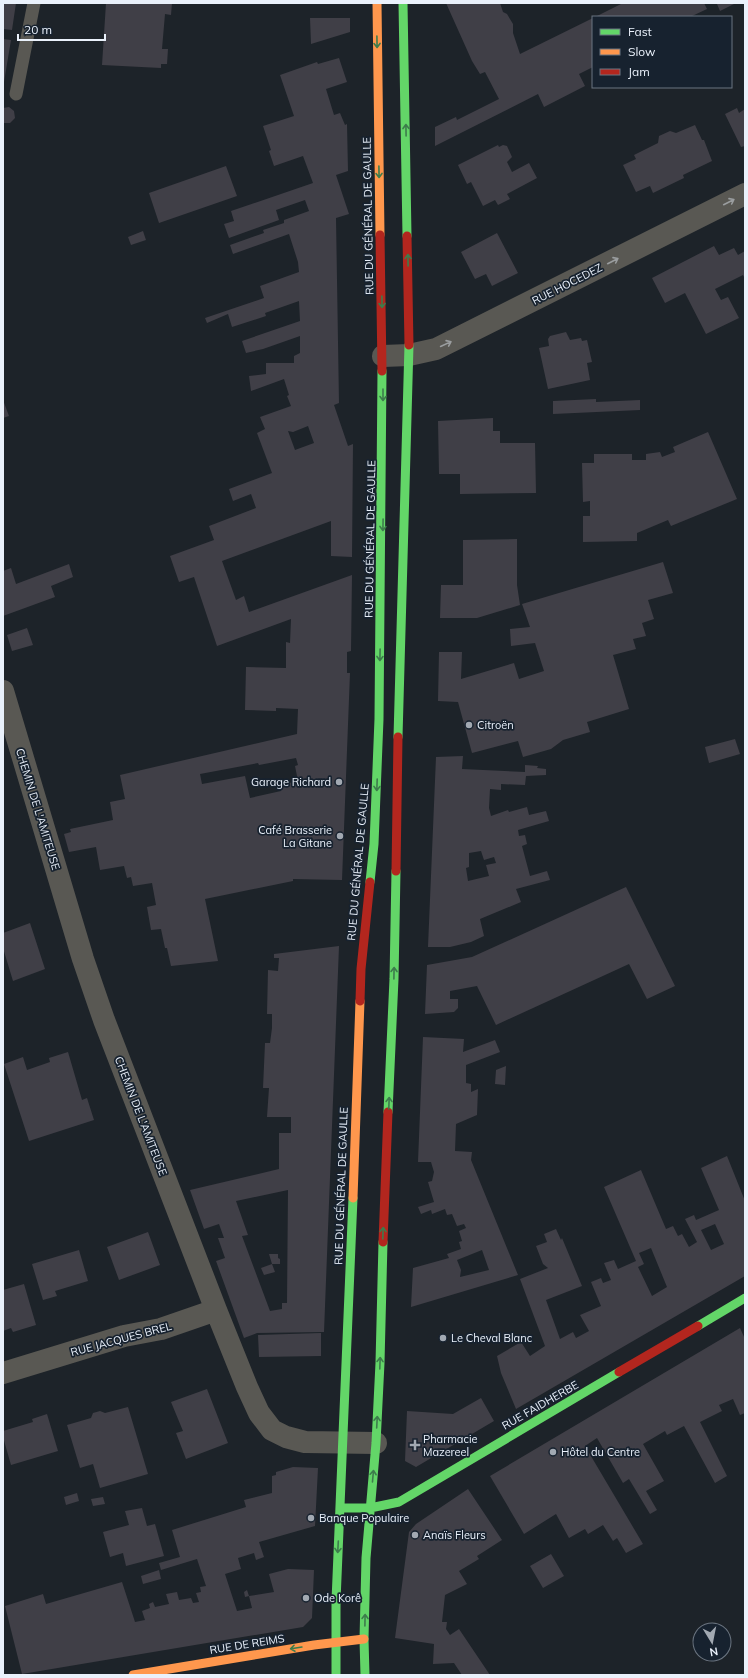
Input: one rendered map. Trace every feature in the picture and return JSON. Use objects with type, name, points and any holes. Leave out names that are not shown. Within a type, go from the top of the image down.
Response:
[{"type":"main road","name":"RUE DU GÉNÉRAL DE GAULLE","points":[[336,1675],[335,1643],[361,969],[376,810],[379,711],[383,492],[383,356],[377,3]]},
{"type":"main road","points":[[365,1675],[364,1639],[366,1558],[376,1443],[380,1363],[381,1287],[394,979],[401,611],[409,355],[403,3]]},
{"type":"main road","name":"RUE FAIDHERBE","points":[[340,1508],[370,1509],[400,1502],[745,1298]]},
{"type":"main road","name":"RUE DE REIMS","points":[[133,1675],[364,1639]]},
{"type":"street","name":"RUE HOCEDEZ","points":[[383,356],[409,355],[436,349],[745,194]]},
{"type":"street","name":"CHEMIN DE L'AMITEUSE","points":[[3,691],[83,959],[102,1014],[247,1387],[260,1413],[272,1430],[286,1438],[305,1442],[376,1443]]},
{"type":"street","name":"RUE JACQUES BREL","points":[[3,1373],[124,1336],[161,1329],[216,1310]]},
{"type":"lane","points":[[16,94],[34,3]]},
{"type":"building","points":[[3,3],[16,3],[12,30],[3,29]]},
{"type":"building","points":[[106,3],[172,3],[171,15],[165,14],[162,49],[168,49],[167,64],[161,64],[161,68],[102,65]]},
{"type":"building","points":[[446,3],[500,3],[503,12],[507,14],[513,24],[513,33],[520,54],[592,18],[592,68],[579,74],[585,86],[544,107],[538,94],[435,146],[435,127],[456,117],[457,120],[499,99],[485,72],[480,74],[472,61]]},
{"type":"building","points":[[623,3],[704,3],[707,9],[692,16],[597,16]]},
{"type":"building","points":[[736,3],[720,11],[717,4]]},
{"type":"building","points":[[310,18],[350,18],[350,32],[311,44]]},
{"type":"building","points":[[3,39],[11,40],[4,82],[3,82]]},
{"type":"building","points":[[339,58],[347,82],[326,89],[334,115],[340,113],[345,125],[347,124],[348,171],[336,175],[349,214],[336,218],[339,403],[334,405],[348,446],[353,444],[352,557],[331,556],[331,521],[222,561],[236,600],[244,596],[249,612],[352,575],[351,651],[347,652],[347,673],[350,673],[342,880],[293,879],[293,881],[205,899],[218,961],[171,966],[161,929],[151,930],[147,907],[156,905],[152,883],[133,886],[131,877],[127,878],[124,866],[100,870],[96,847],[69,852],[64,834],[71,832],[70,829],[113,820],[110,802],[125,799],[120,775],[297,734],[298,709],[276,708],[276,711],[245,710],[246,667],[286,668],[286,642],[290,643],[291,619],[217,646],[194,577],[179,582],[170,556],[214,540],[209,526],[256,508],[251,494],[233,501],[229,489],[272,473],[257,433],[265,429],[260,417],[291,406],[287,396],[289,395],[284,379],[251,391],[249,376],[266,374],[266,363],[294,363],[294,356],[300,353],[300,336],[263,349],[246,353],[242,341],[300,321],[299,301],[265,313],[266,316],[232,327],[228,314],[207,323],[205,318],[264,298],[260,286],[299,272],[298,262],[289,234],[233,254],[230,245],[264,233],[263,230],[284,223],[284,220],[309,211],[305,200],[276,210],[279,220],[229,238],[224,224],[234,221],[231,211],[313,183],[303,156],[274,166],[269,151],[271,150],[263,126],[294,116],[280,75],[317,62],[318,64]],"holes":[[[308,426],[314,443],[295,450],[288,431],[293,432]],[[296,758],[298,765],[295,766],[298,781],[280,785],[281,791],[250,798],[245,776],[202,784],[200,774],[258,763],[259,765]]]},
{"type":"building","points":[[9,107],[14,111],[15,118],[10,123],[4,123],[3,108]]},
{"type":"building","points":[[737,108],[739,113],[745,109],[745,146],[741,147],[725,114]]},
{"type":"building","points":[[695,125],[702,140],[704,140],[712,161],[683,175],[684,178],[653,193],[650,186],[636,192],[623,165],[636,159],[634,155],[658,143],[659,136],[670,131],[676,133]]},
{"type":"building","points":[[498,145],[499,147],[503,145],[507,146],[512,157],[507,162],[512,172],[529,163],[537,178],[507,194],[510,199],[498,205],[495,200],[483,206],[471,182],[467,184],[458,165]]},
{"type":"building","points":[[226,166],[237,196],[159,223],[149,193]]},
{"type":"building","points":[[143,231],[146,240],[131,245],[128,237]]},
{"type":"building","points":[[497,233],[518,273],[492,286],[486,274],[475,279],[461,252]]},
{"type":"building","points":[[714,246],[719,255],[734,248],[738,255],[745,251],[745,279],[743,275],[715,289],[721,300],[728,297],[739,318],[706,334],[685,293],[665,303],[652,278]]},
{"type":"building","points":[[566,332],[570,340],[581,338],[582,341],[587,340],[592,362],[587,363],[590,380],[548,389],[539,348],[549,346],[548,339],[550,336]]},
{"type":"building","points":[[596,399],[596,402],[640,400],[640,410],[553,414],[553,401]]},
{"type":"building","points":[[3,400],[9,416],[3,418]]},
{"type":"building","points":[[493,418],[493,431],[500,431],[500,443],[535,443],[536,493],[460,494],[460,474],[439,474],[438,421]]},
{"type":"building","points":[[708,432],[737,499],[671,526],[668,520],[637,533],[637,541],[583,542],[583,516],[590,516],[590,501],[583,502],[582,463],[594,463],[594,454],[632,454],[632,460],[646,460],[646,454],[660,452],[662,457],[675,452],[673,447]]},
{"type":"building","points":[[517,539],[517,585],[520,605],[477,618],[440,618],[441,585],[463,585],[463,540]]},
{"type":"building","points":[[663,562],[673,593],[648,600],[654,619],[642,623],[646,636],[633,639],[636,649],[613,655],[629,709],[587,722],[590,732],[563,740],[551,749],[523,757],[518,741],[472,753],[458,702],[438,701],[439,652],[462,652],[461,679],[514,663],[519,679],[544,671],[535,643],[511,646],[510,629],[530,627],[522,604]]},
{"type":"building","points":[[69,564],[73,577],[51,586],[55,597],[3,616],[3,571],[11,568],[16,584]]},
{"type":"building","points":[[27,628],[33,645],[12,651],[7,635]]},
{"type":"building","points":[[735,739],[740,754],[709,763],[705,747]]},
{"type":"building","points":[[463,756],[462,769],[525,772],[525,765],[538,766],[537,768],[546,769],[546,775],[526,776],[525,785],[501,784],[501,790],[490,789],[489,808],[491,816],[508,810],[509,812],[527,807],[529,815],[546,811],[549,821],[518,830],[519,836],[525,835],[527,844],[522,846],[530,876],[547,871],[550,880],[516,889],[521,902],[480,919],[484,936],[471,942],[450,947],[428,947],[436,757]],"holes":[[[481,851],[484,860],[494,857],[496,863],[486,865],[489,876],[468,881],[466,868],[469,867],[469,853]]]},
{"type":"building","points":[[626,887],[675,986],[647,999],[629,964],[496,1025],[477,986],[450,991],[450,999],[458,999],[458,1008],[454,1012],[425,1014],[427,965],[472,957]]},
{"type":"building","points":[[30,923],[45,969],[13,981],[3,948],[3,933]]},
{"type":"building","points":[[339,946],[324,1332],[257,1333],[244,1338],[216,1261],[225,1258],[218,1238],[224,1238],[219,1224],[204,1229],[190,1190],[279,1169],[279,1133],[291,1133],[291,1117],[267,1117],[269,1088],[263,1088],[265,1043],[270,1043],[272,1028],[272,1014],[267,1014],[268,970],[278,971],[279,958],[274,958],[274,954]],"holes":[[[288,1190],[287,1303],[282,1303],[282,1309],[270,1311],[242,1236],[248,1235],[236,1201]]]},
{"type":"building","points":[[423,1037],[464,1039],[463,1052],[495,1040],[500,1052],[466,1065],[466,1083],[471,1084],[471,1092],[478,1089],[477,1115],[456,1124],[455,1151],[472,1152],[471,1160],[518,1275],[411,1307],[413,1268],[449,1258],[447,1254],[461,1249],[459,1242],[462,1241],[459,1231],[466,1228],[464,1224],[457,1226],[452,1214],[447,1215],[445,1209],[432,1214],[431,1210],[421,1214],[418,1207],[434,1202],[428,1182],[432,1181],[434,1172],[431,1162],[418,1162]],"holes":[[[482,1250],[489,1270],[460,1277],[461,1270],[457,1260]]]},
{"type":"building","points":[[68,1052],[82,1100],[87,1098],[94,1120],[29,1141],[4,1064],[23,1057],[27,1070],[50,1062],[49,1058]]},
{"type":"building","points":[[506,1066],[505,1085],[495,1084],[496,1070]]},
{"type":"building","points":[[727,1156],[745,1201],[745,1276],[516,1409],[501,1373],[497,1356],[521,1342],[530,1356],[545,1346],[520,1279],[548,1268],[543,1264],[536,1246],[547,1242],[544,1234],[556,1229],[561,1240],[562,1238],[582,1286],[546,1300],[560,1339],[573,1332],[576,1338],[589,1331],[580,1315],[601,1306],[591,1282],[601,1278],[603,1283],[611,1280],[604,1263],[614,1260],[618,1269],[636,1261],[604,1187],[641,1170],[666,1229],[673,1226],[678,1236],[682,1234],[689,1247],[697,1242],[685,1219],[694,1215],[696,1220],[719,1210],[701,1168]],"holes":[[[715,1224],[724,1244],[711,1250],[701,1230]],[[651,1248],[667,1287],[652,1296],[638,1267],[644,1264],[639,1253]]]},
{"type":"building","points":[[148,1232],[160,1265],[119,1280],[107,1247]]},
{"type":"building","points":[[79,1250],[88,1281],[55,1291],[57,1296],[43,1300],[32,1264]]},
{"type":"building","points":[[269,1254],[278,1254],[280,1264],[272,1264]]},
{"type":"building","points":[[272,1264],[275,1272],[264,1275],[261,1268]]},
{"type":"building","points":[[24,1284],[36,1325],[13,1332],[11,1328],[3,1331],[3,1290]]},
{"type":"building","points":[[740,1328],[745,1339],[745,1413],[740,1415],[733,1399],[719,1405],[722,1411],[700,1422],[727,1476],[715,1483],[684,1426],[667,1435],[665,1431],[643,1444],[664,1481],[646,1491],[657,1510],[650,1514],[629,1479],[623,1483],[597,1438],[585,1446],[643,1544],[626,1553],[617,1538],[613,1541],[603,1525],[588,1534],[585,1529],[569,1538],[556,1514],[524,1534],[490,1476]]},
{"type":"building","points":[[321,1333],[321,1356],[259,1357],[258,1335]]},
{"type":"building","points":[[207,1389],[228,1443],[186,1459],[176,1433],[183,1431],[171,1402]]},
{"type":"building","points":[[481,1398],[494,1421],[416,1467],[405,1461],[407,1411],[453,1414]]},
{"type":"building","points":[[128,1407],[148,1474],[100,1488],[93,1464],[80,1468],[67,1425],[91,1418],[93,1413],[100,1411],[105,1413]]},
{"type":"building","points":[[47,1414],[58,1451],[11,1465],[3,1437],[3,1431],[33,1422],[32,1419]]},
{"type":"building","points":[[293,1467],[318,1468],[315,1526],[259,1542],[264,1557],[256,1560],[254,1553],[238,1558],[241,1569],[225,1574],[237,1611],[252,1608],[249,1596],[274,1592],[269,1574],[288,1569],[314,1570],[312,1618],[303,1627],[22,1674],[5,1606],[43,1594],[46,1604],[122,1582],[135,1622],[145,1620],[142,1611],[150,1608],[149,1604],[153,1602],[155,1607],[169,1604],[166,1594],[177,1592],[179,1600],[191,1598],[193,1603],[199,1602],[196,1593],[201,1592],[200,1587],[206,1586],[197,1559],[161,1570],[159,1563],[180,1557],[172,1530],[246,1507],[244,1500],[272,1493],[272,1476],[276,1475],[276,1472]]},
{"type":"building","points":[[468,1489],[502,1540],[477,1556],[479,1559],[459,1571],[467,1584],[445,1595],[442,1622],[447,1622],[446,1629],[450,1635],[459,1629],[490,1675],[462,1675],[454,1663],[433,1664],[434,1644],[395,1638],[409,1532],[416,1524]]},
{"type":"building","points":[[77,1493],[79,1501],[66,1505],[64,1497]]},
{"type":"building","points":[[103,1497],[105,1504],[93,1506],[91,1499]]},
{"type":"building","points":[[142,1508],[147,1526],[155,1524],[164,1556],[126,1566],[123,1553],[110,1557],[103,1532],[129,1525],[125,1511]]},
{"type":"building","points":[[551,1554],[564,1576],[543,1588],[530,1566]]},
{"type":"building","points":[[159,1570],[161,1579],[143,1584],[141,1576]]},
{"type":"building","points":[[247,1590],[249,1596],[245,1597],[244,1592]]},
{"type":"traffic: fast","points":[[403,3],[407,236]]},
{"type":"traffic: fast","points":[[398,737],[409,345]]},
{"type":"traffic: fast","points":[[370,882],[374,844],[379,719],[382,371]]},
{"type":"traffic: fast","points":[[388,1112],[394,979],[396,871]]},
{"type":"traffic: fast","points":[[336,1675],[336,1601],[353,1198]]},
{"type":"traffic: fast","points":[[365,1675],[364,1639],[366,1558],[376,1443],[380,1363],[383,1242]]},
{"type":"traffic: fast","points":[[698,1326],[745,1298]]},
{"type":"traffic: fast","points":[[340,1508],[370,1508],[399,1502],[619,1372]]},
{"type":"traffic: slow","points":[[377,3],[380,235]]},
{"type":"traffic: slow","points":[[353,1198],[360,1001]]},
{"type":"traffic: slow","points":[[133,1675],[314,1645],[364,1639]]},
{"type":"traffic: jam","points":[[380,235],[382,371]]},
{"type":"traffic: jam","points":[[407,236],[409,345]]},
{"type":"traffic: jam","points":[[396,871],[398,737]]},
{"type":"traffic: jam","points":[[360,1001],[361,969],[370,882]]},
{"type":"traffic: jam","points":[[383,1242],[388,1112]]},
{"type":"traffic: jam","points":[[619,1372],[698,1326]]},
{"type":"place","name":"Citroën","points":[[469,725]]},
{"type":"place","name":"Garage Richard","points":[[339,782]]},
{"type":"place","name":"Café Brasserie La Gitane","points":[[340,836]]},
{"type":"place","name":"Le Cheval Blanc","points":[[443,1338]]},
{"type":"place","name":"Pharmacie Mazereel","points":[[415,1445]]},
{"type":"place","name":"Hôtel du Centre","points":[[553,1452]]},
{"type":"place","name":"Banque Populaire","points":[[311,1518]]},
{"type":"place","name":"Anaïs Fleurs","points":[[415,1535]]},
{"type":"place","name":"Ode Korê","points":[[306,1598]]}]
